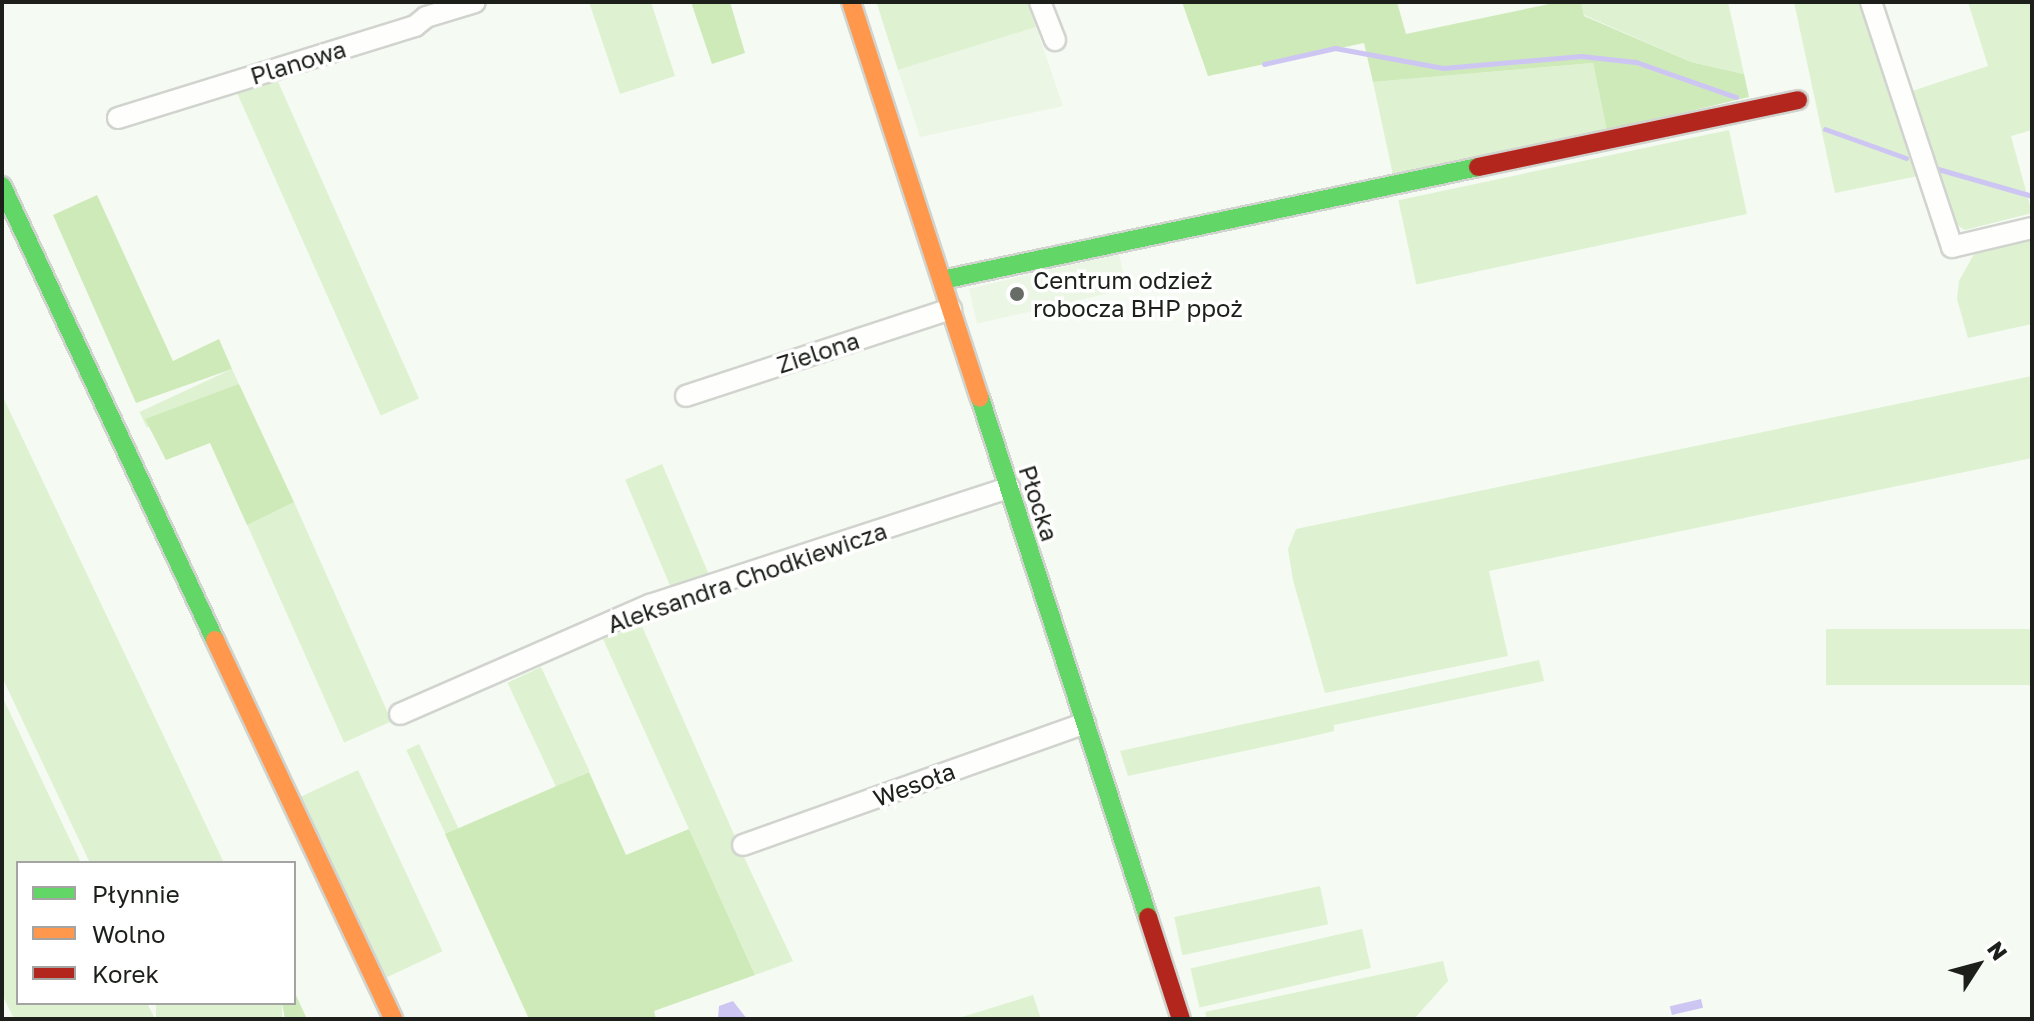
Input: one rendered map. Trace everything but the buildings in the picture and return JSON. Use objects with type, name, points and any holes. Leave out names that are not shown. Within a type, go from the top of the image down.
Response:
[{"type":"street","name":"Planowa","points":[[118,118],[415,26],[426,17],[475,2]]},
{"type":"street","name":"Płocka","points":[[851,2],[1085,723],[1177,1018]]},
{"type":"street","points":[[1040,2],[1055,40]]},
{"type":"street","points":[[1871,2],[1952,247],[2032,228]]},
{"type":"street","points":[[942,280],[1798,100]]},
{"type":"street","points":[[2,186],[393,1019]]},
{"type":"street","name":"Zielona","points":[[686,396],[951,309]]},
{"type":"street","name":"Aleksandra Chodkiewicza","points":[[400,714],[650,605],[1009,488]]},
{"type":"street","name":"Wesoła","points":[[743,845],[1085,723]]},
{"type":"shaded area","points":[[1036,27],[1063,106],[920,137],[898,70]]},
{"type":"shaded area","points":[[1119,254],[1127,289],[977,324],[969,289]]},
{"type":"shaded area","points":[[1701,999],[1703,1008],[1672,1015],[1670,1006]]},
{"type":"shaded area","points":[[733,1001],[747,1019],[718,1019],[719,1006]]},
{"type":"green space","points":[[589,2],[651,2],[675,76],[620,94]]},
{"type":"green space","points":[[691,2],[730,2],[745,53],[712,64]]},
{"type":"green space","points":[[1027,2],[1036,27],[898,70],[877,4]]},
{"type":"green space","points":[[1182,2],[1397,2],[1406,34],[1559,2],[1581,2],[1584,16],[1691,62],[1744,74],[1749,97],[1607,131],[1593,63],[1373,82],[1364,43],[1208,76]]},
{"type":"green space","points":[[1581,2],[1728,2],[1744,74],[1691,62],[1584,15]]},
{"type":"green space","points":[[1794,2],[1862,2],[1918,176],[1835,193]]},
{"type":"green space","points":[[1968,2],[2032,2],[2032,130],[2011,136],[2032,213],[1965,230],[1945,218],[1906,93],[1988,66]]},
{"type":"green space","points":[[1593,63],[1607,131],[1393,175],[1373,82]]},
{"type":"green space","points":[[275,75],[419,398],[381,415],[237,92]]},
{"type":"green space","points":[[1729,130],[1747,214],[1416,284],[1398,200]]},
{"type":"green space","points":[[97,195],[173,361],[219,339],[232,369],[136,403],[53,215]]},
{"type":"green space","points":[[2032,240],[2032,324],[1968,338],[1957,299],[1959,281],[1974,254]]},
{"type":"green space","points":[[232,369],[239,384],[147,428],[140,412]]},
{"type":"green space","points":[[2032,376],[2032,458],[1489,571],[1508,656],[1325,693],[1293,580],[1288,549],[1296,529]]},
{"type":"green space","points":[[239,384],[294,502],[247,525],[210,443],[166,460],[145,419]]},
{"type":"green space","points":[[2,395],[223,861],[89,861],[2,677]]},
{"type":"green space","points":[[662,464],[708,574],[672,589],[625,480]]},
{"type":"green space","points":[[294,502],[392,721],[344,742],[246,523]]},
{"type":"green space","points":[[641,624],[793,961],[755,975],[603,639]]},
{"type":"green space","points":[[1826,629],[2032,629],[2032,685],[1826,685]]},
{"type":"green space","points":[[1539,660],[1544,681],[1334,725],[1334,731],[1309,737],[1128,776],[1120,751]]},
{"type":"green space","points":[[541,667],[590,771],[556,787],[507,683]]},
{"type":"green space","points":[[2,696],[80,861],[16,861],[16,1005],[148,1005],[155,1019],[14,1019],[2,994]]},
{"type":"green space","points":[[419,744],[459,829],[446,835],[406,750]]},
{"type":"green space","points":[[358,770],[443,951],[384,979],[299,797]]},
{"type":"green space","points":[[589,772],[626,855],[689,829],[755,975],[654,1011],[656,1019],[529,1019],[445,834]]},
{"type":"green space","points":[[1320,886],[1328,924],[1182,955],[1174,917]]},
{"type":"green space","points":[[1362,929],[1371,968],[1200,1008],[1191,969]]},
{"type":"green space","points":[[1443,961],[1448,981],[1414,1019],[1207,1019],[1205,1012]]},
{"type":"green space","points":[[296,995],[307,1019],[285,1019],[282,1005],[296,1005]]},
{"type":"green space","points":[[1033,995],[1041,1019],[959,1018]]},
{"type":"green space","points":[[156,1005],[282,1005],[282,1019],[156,1019]]},
{"type":"waterway","points":[[1264,64],[1335,48],[1443,68],[1581,56],[1636,62],[1736,97]]},
{"type":"waterway","points":[[1825,129],[1906,158]]},
{"type":"waterway","points":[[1938,169],[2032,196]]},
{"type":"traffic: fast","points":[[942,280],[1478,167]]},
{"type":"traffic: fast","points":[[2,186],[215,640]]},
{"type":"traffic: fast","points":[[980,398],[1148,917]]},
{"type":"traffic: slow","points":[[851,2],[980,398]]},
{"type":"traffic: slow","points":[[215,640],[393,1019]]},
{"type":"traffic: jam","points":[[1478,167],[1798,100]]},
{"type":"traffic: jam","points":[[1148,917],[1181,1019]]},
{"type":"place","name":"Centrum odzież robocza BHP ppoż","points":[[1017,294]]}]
